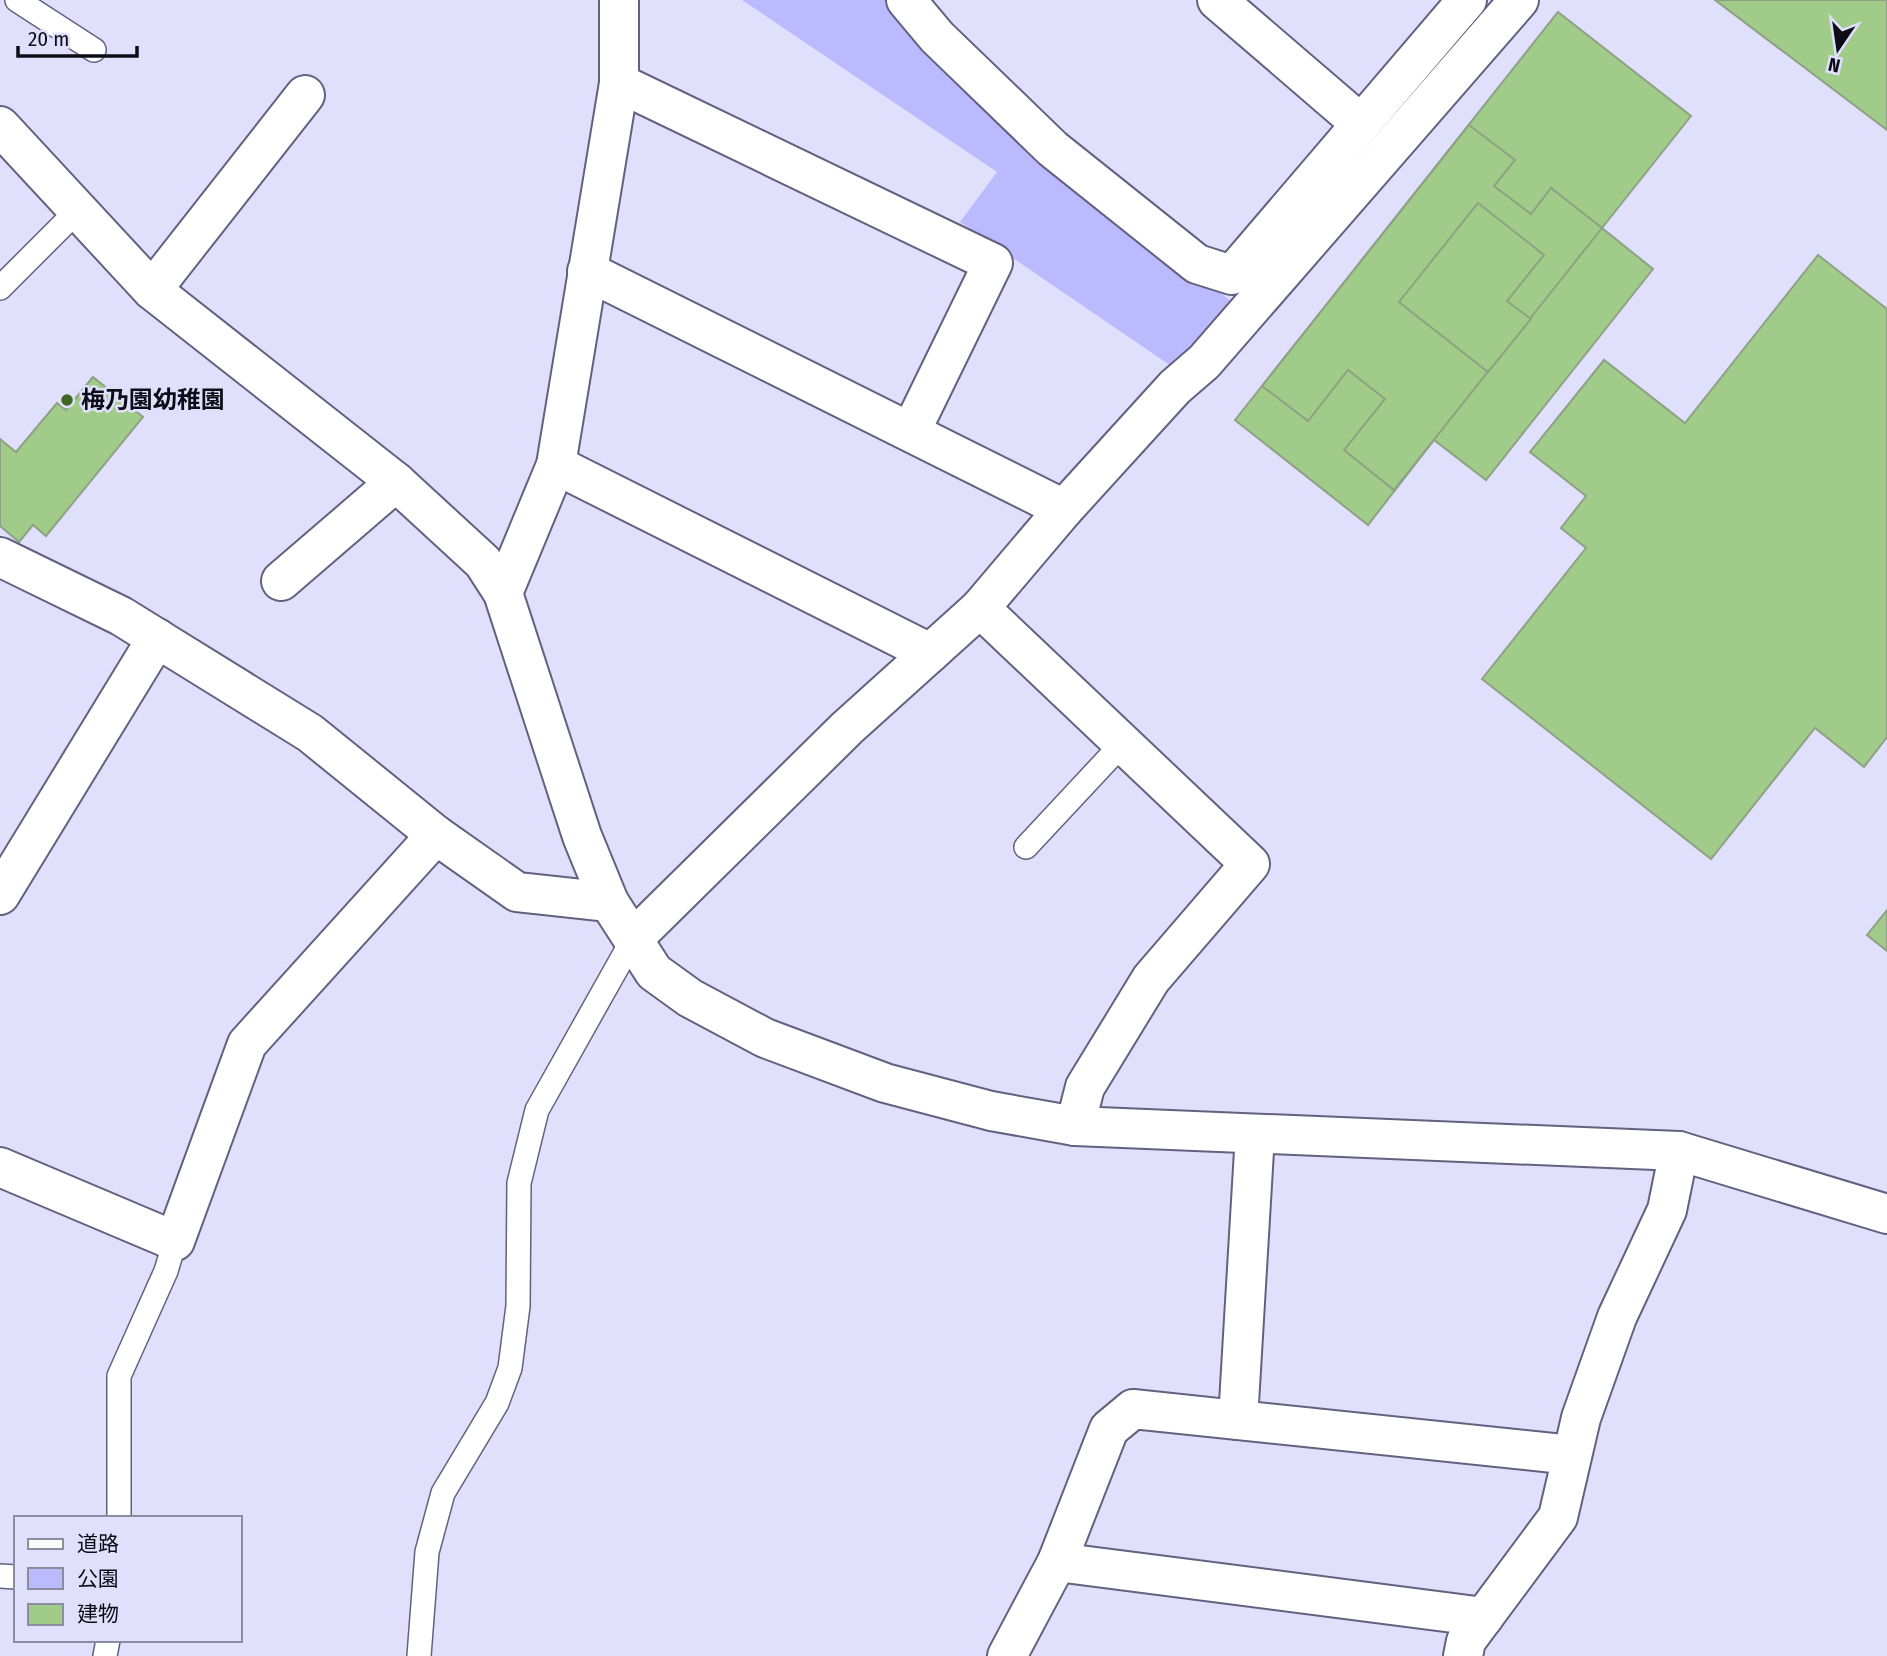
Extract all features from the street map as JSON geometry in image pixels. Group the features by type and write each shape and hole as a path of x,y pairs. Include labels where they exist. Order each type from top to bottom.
{"street":[{"path":"503,593 556,465 619,83 619,0"},
{"path":"906,0 937,37 1053,149 1197,264 1232,275 1467,0"},
{"path":"1217,0 1360,123"},
{"path":"633,939 847,728 980,608 1064,509 1175,387 1204,362 1519,0"},
{"path":"619,83 993,263 912,432"},
{"path":"152,290 305,95"},
{"path":"0,126 152,290 396,482 484,562 503,593 582,836 609,902 654,972 690,998 765,1038 886,1083 991,1111 1075,1126 1679,1151 1887,1214"},
{"path":"587,271 1064,509"},
{"path":"556,465 930,653"},
{"path":"281,581 396,482"},
{"path":"0,557 121,616 310,733 436,835 517,892 609,902"},
{"path":"980,608 1250,863 1151,979 1085,1087 1075,1126"},
{"path":"0,895 157,638"},
{"path":"0,1167 175,1241 247,1044 436,835"},
{"path":"1238,1420 1255,1134"},
{"path":"1463,1656 1466,1641 1558,1517 1581,1418 1617,1317 1667,1210 1679,1151"},
{"path":"1007,1656 1057,1562 1110,1429 1133,1409 1572,1455"},
{"path":"1057,1562 1484,1617"}],"lane":[{"path":"0,10 7,0"},
{"path":"17,0 94,50"},
{"path":"0,288 78,210"},
{"path":"1026,847 1123,743"},
{"path":"419,1656 427,1552 443,1493 497,1403 510,1368 518,1306 519,1182 537,1111 633,939"},
{"path":"119,1516 119,1376 166,1271 175,1241"}],"green space":[{"path":"742,0 893,0 1044,155 1236,305 1180,372 960,222 997,172"}],"building":[{"path":"1715,0 1887,0 1887,130"},
{"path":"1558,12 1691,116 1602,228 1653,269 1486,480 1434,440 1368,525 1235,420"},
{"path":"1469,125 1515,160 1494,186 1531,214 1551,188 1602,228 1394,490 1344,450 1385,399 1348,370 1308,421 1262,386"},
{"path":"1478,203 1544,255 1507,301 1531,319 1488,372 1399,302"},
{"path":"1818,255 1887,309 1887,737 1864,767 1815,728 1711,859 1482,679 1586,548 1561,528 1586,496 1530,452 1604,360 1685,423"},
{"path":"93,377 143,417 46,536 33,525 19,542 0,526 0,439 16,452 57,403 66,410"},
{"path":"1887,910 1887,951 1867,935"}],"place":[{"name":"梅乃園幼稚園","path":"67,400"}]}
